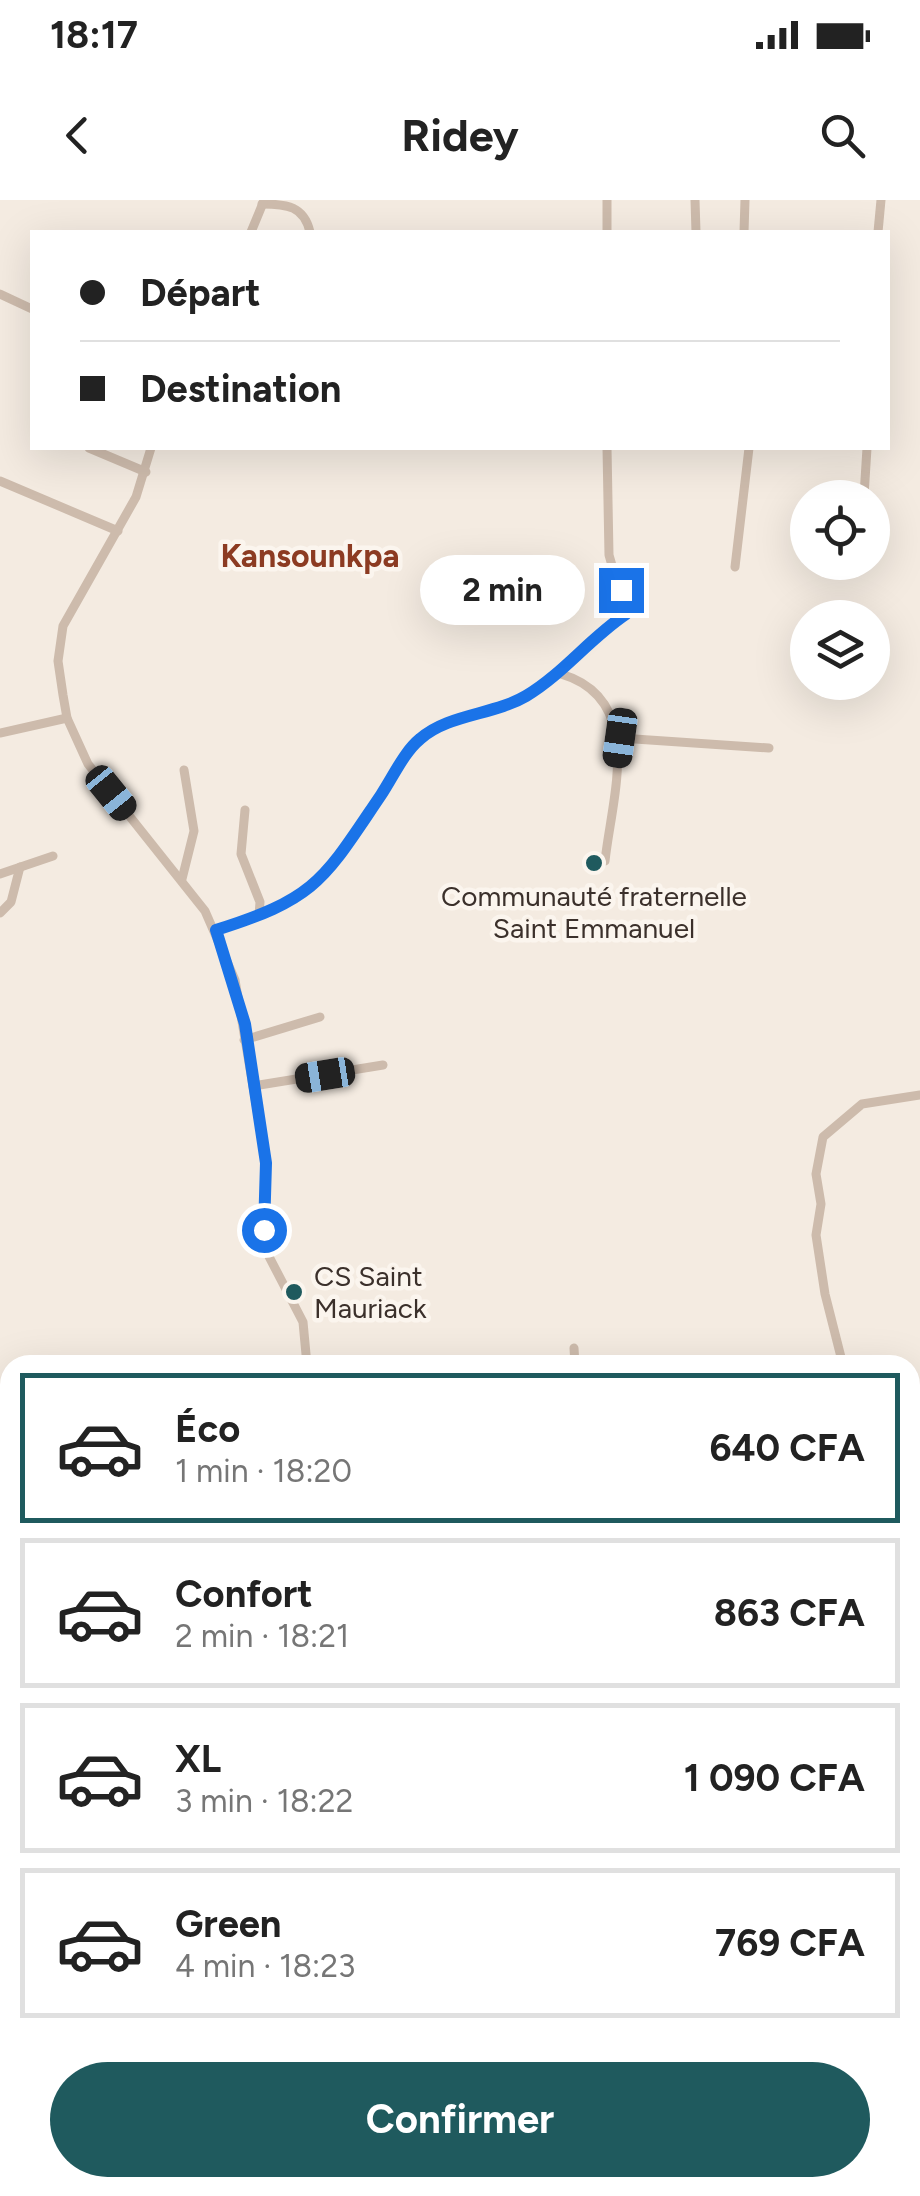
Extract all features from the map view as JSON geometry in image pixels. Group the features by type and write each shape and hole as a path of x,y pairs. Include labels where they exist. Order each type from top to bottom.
{"street":[{"path":"607,230 608,200"},
{"path":"695,200 696,230"},
{"path":"744,230 745,200"},
{"path":"878,230 881,200"},
{"path":"252,230 263,202 293,207 304,214 309,230"},
{"path":"0,294 30,308"},
{"path":"94,450 146,472"},
{"path":"151,450 146,472 118,530 63,626 58,662 67,718 88,764 182,879 216,930 235,980 266,1163 262,1245 303,1322 306,1355"},
{"path":"216,930 286,906 320,880 349,848 417,741 437,728 511,704 561,674 584,644 626,614 609,555 607,450"},
{"path":"735,567 750,450"},
{"path":"865,480 867,450"},
{"path":"0,481 118,530"},
{"path":"561,674 589,687 607,705 620,738 605,861"},
{"path":"0,733 67,718"},
{"path":"620,738 769,748"},
{"path":"182,879 194,831 184,770"},
{"path":"246,810 241,854 260,902 259,915"},
{"path":"0,874 53,856"},
{"path":"0,913 11,902 20,867"},
{"path":"244,1040 320,1018"},
{"path":"253,1086 383,1065"},
{"path":"841,1355 816,1234 821,1204 816,1174 824,1137 862,1104 920,1095"},
{"path":"574,1348 575,1355"}],"place":[{"name":"Communauté fraternelle Saint Emmanuel","path":"594,863"},
{"name":"CS Saint Mauriack","path":"294,1292"}],"district":[{"name":"Kansounkpa","path":"310,556"}],"route":[{"path":"264,1230 266,1163 244,1040 245,1024 235,980 216,930 286,906 320,880 349,848 417,741 437,728 511,704 561,674 584,644 626,614 621,590"}]}
